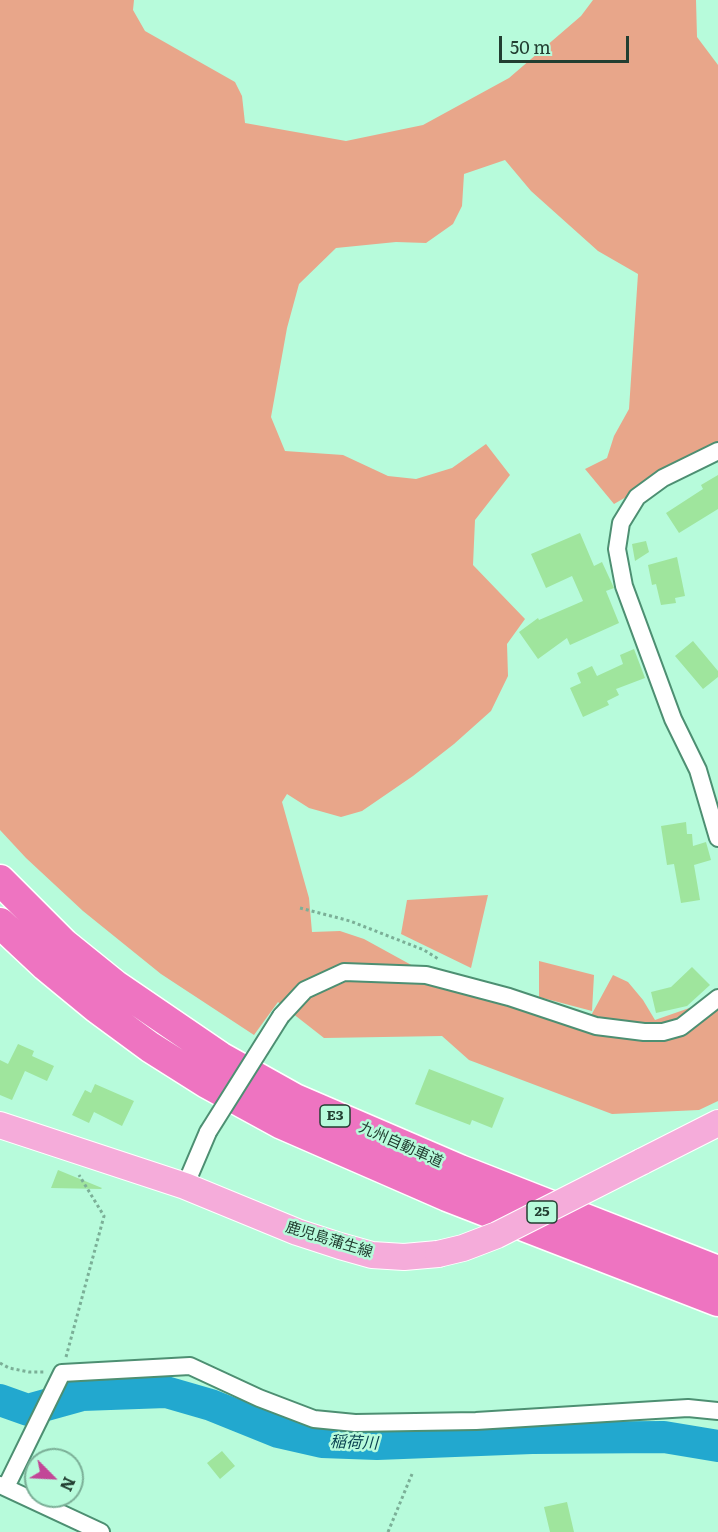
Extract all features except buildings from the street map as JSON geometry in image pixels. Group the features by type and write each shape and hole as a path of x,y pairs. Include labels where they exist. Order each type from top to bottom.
{"highway":[{"name":"九州自動車道","path":"0,880 64,944 116,986 220,1057 295,1098 460,1170 718,1271"},
{"name":"九州自動車道","path":"0,923 96,1008 150,1047 207,1083 282,1124 447,1196 718,1302"}],"main road":[{"name":"鹿児島蒲生線","path":"0,1125 185,1186 297,1232 372,1255 404,1257 438,1254 464,1248 497,1235 718,1123"}],"street":[{"path":"718,451 663,478 637,497 621,523 617,549 624,586 673,719 698,770 718,838"},
{"path":"185,1186 208,1132 281,1016 304,990 344,972 426,975 509,997 596,1026 644,1032 663,1032 681,1027 718,998"},
{"path":"101,1532 3,1486 34,1430 59,1377 190,1366 259,1398 314,1419 355,1423 476,1421 688,1408 718,1411"}],"path":[{"path":"300,908 350,921 424,950 443,962"},
{"path":"0,1363 9,1368 59,1377 104,1216 87,1185 56,1145"},
{"path":"388,1532 412,1474"}],"shaded area":[{"path":"0,0 134,0 133,10 145,31 235,82 242,96 245,123 346,141 423,125 509,78 581,16 593,0 696,0 697,37 718,65 718,444 614,504 585,469 607,458 614,436 629,409 638,274 598,251 531,191 505,160 464,174 462,206 453,224 426,243 396,242 336,248 299,284 287,328 271,417 285,451 343,455 388,476 416,479 452,468 486,444 510,475 475,520 473,565 525,619 507,644 508,676 491,711 413,776 362,811 341,817 309,808 287,794 282,802 309,898 312,932 340,931 364,939 466,995 587,1023 613,975 628,982 643,1000 655,1020 718,998 718,1101 699,1110 612,1114 469,1060 442,1036 324,1038 278,1002 254,1035 161,974 83,911 26,858 0,830"},
{"path":"488,895 471,968 401,934 407,900"},
{"path":"539,961 594,975 592,1011 539,997"}],"waterway":[{"name":"稲荷川","path":"0,1400 28,1410 82,1395 166,1392 211,1405 278,1432 322,1442 377,1444 532,1438 664,1437 718,1446"}]}
